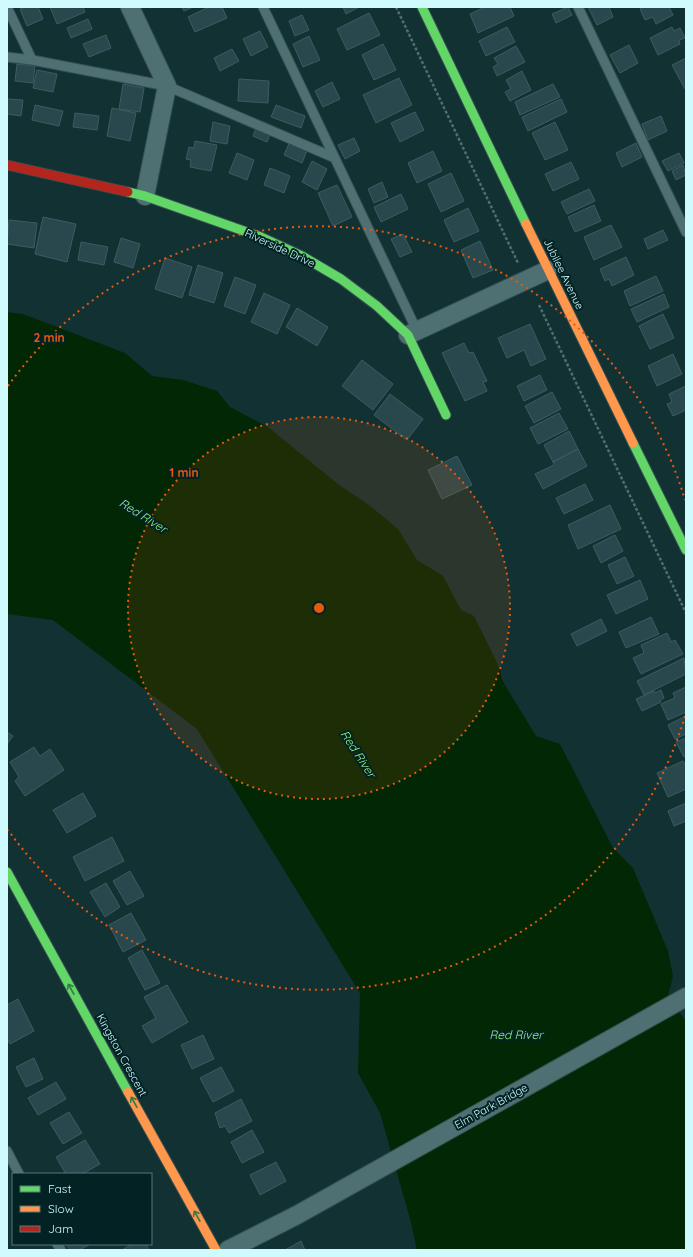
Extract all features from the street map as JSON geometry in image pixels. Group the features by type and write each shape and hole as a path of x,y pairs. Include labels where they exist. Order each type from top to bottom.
{"street":[{"path":"130,7 167,86 145,196"},
{"name":"Jubilee Avenue","path":"422,7 548,270 681,527 686,550"},
{"name":"Riverside Drive","path":"7,165 145,196 261,237 302,256 341,279 412,333"},
{"path":"446,415 412,333 548,270"},
{"name":"Kingston Crescent","path":"7,872 216,1250"},
{"name":"Elm Park Bridge","path":"228,1250 297,1215 686,997"}],"lane":[{"path":"263,7 410,320 412,333"},
{"path":"578,7 686,232"},
{"path":"7,8 32,60"},
{"path":"7,57 32,60 167,86 335,158"},
{"path":"7,1151 19,1173"}],"path":[{"path":"396,7 518,263"},
{"path":"539,305 686,613"}],"water":[{"name":"Red River","path":"7,312 23,314 125,353 152,376 183,380 217,391 230,407 268,427 339,485 369,505 398,529 417,560 443,576 461,610 474,616 500,669 502,680 536,736 560,744 613,848 633,868 668,951 673,976 668,996 685,1020 686,1028 686,1250 417,1250 411,1222 380,1113 358,1073 360,993 197,729 53,620 7,614"}],"building":[{"path":"26,7 38,7 43,19 27,26 20,9"},
{"path":"50,7 83,7 85,12 57,24"},
{"path":"182,7 193,7 184,11"},
{"path":"209,7 222,7 227,18 195,32 188,17"},
{"path":"343,7 359,7 346,14"},
{"path":"485,7 510,7 514,16 478,33 470,14"},
{"path":"568,7 572,15 556,23 552,14"},
{"path":"588,7 609,7 613,17 597,25"},
{"path":"644,7 669,7 673,15 656,24 653,17 645,20 640,9"},
{"path":"369,13 380,35 347,50 337,29"},
{"path":"302,15 309,30 295,36 289,21"},
{"path":"88,19 92,29 71,38 67,28"},
{"path":"507,27 515,42 486,56 479,41"},
{"path":"672,27 674,31 680,28 685,38 679,40 680,44 658,55 650,38"},
{"path":"260,31 268,47 251,56 243,39"},
{"path":"106,35 111,48 89,57 83,44"},
{"path":"309,36 320,60 303,67 293,44"},
{"path":"383,44 396,70 374,80 362,55"},
{"path":"629,45 638,63 620,73 610,55"},
{"path":"516,46 525,62 497,76 493,67 498,64 494,58"},
{"path":"232,49 239,61 220,71 214,58"},
{"path":"686,58 686,88 685,89 672,65"},
{"path":"17,64 35,66 33,83 15,81"},
{"path":"37,70 57,74 53,92 33,88"},
{"path":"522,71 531,90 510,101 505,92 511,89 506,80"},
{"path":"399,78 412,105 376,123 363,95"},
{"path":"239,79 269,81 268,103 238,101"},
{"path":"332,82 340,99 323,107 315,91"},
{"path":"123,84 144,88 140,112 119,109"},
{"path":"553,84 560,97 520,115 515,102"},
{"path":"7,99 23,100 21,116 7,114"},
{"path":"561,99 567,112 528,131 522,117"},
{"path":"35,105 63,111 59,126 32,120"},
{"path":"276,105 305,116 301,128 271,117"},
{"path":"112,108 136,113 130,141 107,136"},
{"path":"415,112 424,130 400,142 391,123"},
{"path":"75,113 99,116 97,130 73,127"},
{"path":"661,116 667,131 648,140 642,124"},
{"path":"213,122 230,126 227,144 210,141"},
{"path":"555,122 568,150 545,160 532,133"},
{"path":"257,126 271,132 267,142 253,136"},
{"path":"354,138 360,151 345,159 338,145"},
{"path":"195,141 217,145 211,171 190,167 191,160 186,159 189,147 194,148"},
{"path":"290,141 308,148 302,163 284,155"},
{"path":"636,143 642,157 622,167 616,153"},
{"path":"433,151 442,171 417,183 408,163"},
{"path":"237,153 254,160 247,180 229,173"},
{"path":"679,153 684,163 668,171 662,161"},
{"path":"312,161 327,169 317,190 302,182"},
{"path":"571,162 579,179 553,191 545,174"},
{"path":"683,165 686,175 676,180 672,171"},
{"path":"270,168 290,176 284,193 264,185"},
{"path":"451,173 464,201 441,212 428,184"},
{"path":"382,182 388,197 374,203 368,189"},
{"path":"337,185 352,217 333,226 318,193"},
{"path":"589,189 595,201 567,214 561,202"},
{"path":"401,194 408,209 381,222 374,207"},
{"path":"594,205 601,221 575,232 568,217"},
{"path":"468,208 479,231 454,242 444,220"},
{"path":"43,217 76,224 67,262 35,254"},
{"path":"9,220 37,223 34,248 7,244"},
{"path":"611,225 622,247 594,260 584,237"},
{"path":"663,230 668,240 648,249 644,239"},
{"path":"403,234 412,252 400,257 391,239"},
{"path":"121,238 140,244 133,268 114,262"},
{"path":"480,241 493,270 473,278 461,250"},
{"path":"81,242 108,247 104,265 78,260"},
{"path":"626,257 634,275 612,286 609,279 605,281 600,269"},
{"path":"165,258 192,267 182,298 155,289"},
{"path":"198,265 223,273 214,303 189,295"},
{"path":"656,276 663,291 630,306 624,291"},
{"path":"235,277 256,285 245,314 224,306"},
{"path":"264,293 290,305 277,334 251,322"},
{"path":"664,294 669,307 637,322 631,309"},
{"path":"297,308 328,327 317,346 286,327"},
{"path":"663,314 674,338 650,349 639,326"},
{"path":"530,324 546,359 531,366 524,350 507,358 498,338"},
{"path":"464,343 469,353 473,352 487,381 483,382 487,391 465,401 442,353"},
{"path":"673,354 682,374 657,386 648,366"},
{"path":"362,360 393,384 373,410 342,386"},
{"path":"540,375 547,390 524,401 517,386"},
{"path":"686,386 686,410 673,416 667,404 672,402 669,394"},
{"path":"552,392 561,409 534,423 525,406"},
{"path":"390,394 423,419 407,440 374,415"},
{"path":"559,413 568,429 538,444 530,428"},
{"path":"569,431 578,449 553,462 544,445"},
{"path":"578,449 587,466 543,489 535,474 554,465 553,462"},
{"path":"457,456 472,485 442,499 428,470"},
{"path":"585,484 593,500 564,514 556,498"},
{"path":"610,505 621,529 578,549 568,525"},
{"path":"615,535 623,551 601,563 593,546"},
{"path":"625,557 634,576 617,584 608,565"},
{"path":"640,580 648,599 616,614 607,595"},
{"path":"651,617 659,634 626,648 619,632"},
{"path":"601,619 607,631 577,646 571,634"},
{"path":"667,633 671,642 675,640 683,654 641,674 633,658 644,653 641,645"},
{"path":"684,658 686,674 644,695 637,681"},
{"path":"686,687 686,712 668,720 661,704 675,698 673,693"},
{"path":"661,690 664,698 660,700 661,702 642,711 636,699 654,691 655,693"},
{"path":"686,716 686,734 675,739 668,725"},
{"path":"7,732 13,736 7,744"},
{"path":"686,738 686,756 684,757 676,742"},
{"path":"34,747 40,756 50,749 64,770 25,796 15,781 19,777 10,762"},
{"path":"683,761 686,766 686,789 668,797 657,773"},
{"path":"83,793 96,816 67,833 53,810"},
{"path":"686,803 686,821 674,826 668,811"},
{"path":"112,837 124,861 85,881 73,857"},
{"path":"130,871 144,896 127,905 113,881"},
{"path":"106,883 120,907 105,917 90,892"},
{"path":"131,913 146,940 123,952 109,925"},
{"path":"142,950 160,983 145,990 128,958"},
{"path":"167,985 188,1022 152,1043 142,1026 156,1018 144,997"},
{"path":"18,999 34,1031 10,1044 7,1038 7,1005"},
{"path":"203,1035 214,1059 192,1069 181,1045"},
{"path":"34,1058 43,1079 26,1087 16,1067"},
{"path":"221,1067 234,1091 213,1102 200,1078"},
{"path":"56,1082 66,1099 38,1115 28,1098"},
{"path":"241,1099 252,1121 229,1133 225,1126 220,1128 215,1113"},
{"path":"69,1112 82,1133 63,1144 50,1123"},
{"path":"252,1130 264,1152 242,1163 231,1142"},
{"path":"85,1140 100,1164 84,1173 65,1173 56,1157"},
{"path":"276,1162 286,1181 260,1195 250,1175"},
{"path":"301,1241 305,1250 285,1250"},
{"path":"67,1245 89,1245 79,1250 70,1250"},
{"path":"130,1245 146,1245 149,1250 122,1250"}],"traffic: fast":[{"path":"422,7 526,224"},
{"path":"128,192 145,196 261,237 302,256 341,279 377,306 408,335 446,415"},
{"path":"633,443 686,550"},
{"path":"7,872 128,1092"}],"traffic: slow":[{"path":"526,224 633,443"},
{"path":"128,1092 216,1250"}],"traffic: jam":[{"path":"7,165 128,192"}]}
